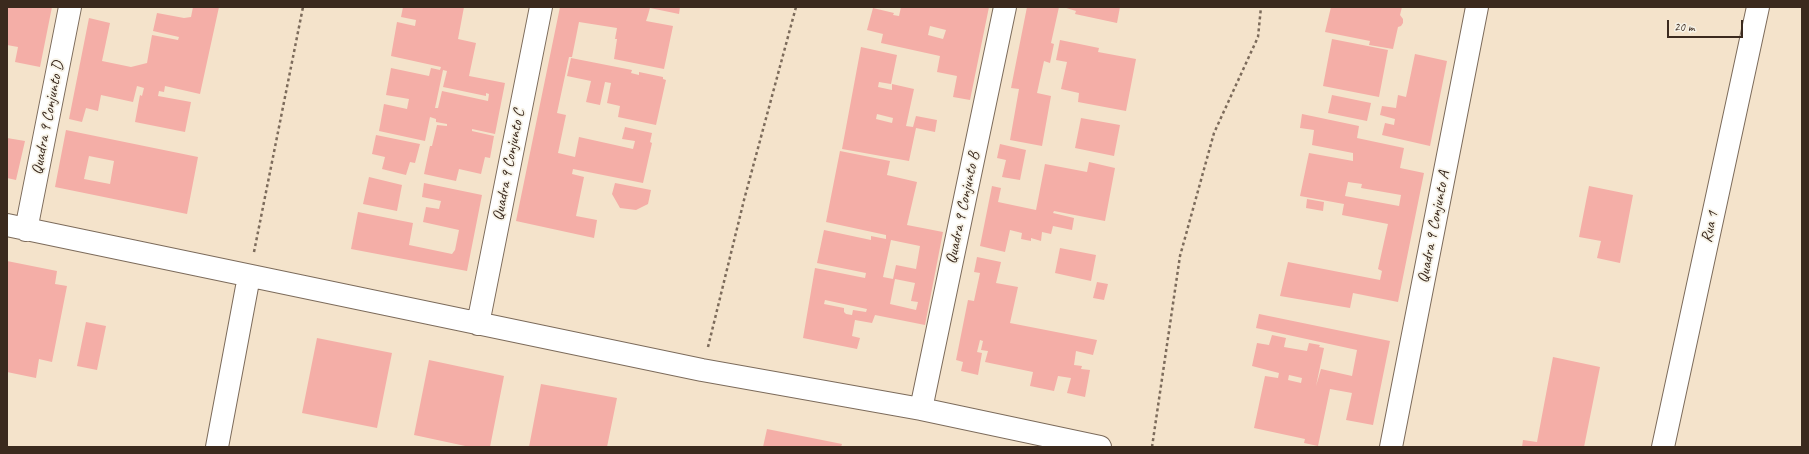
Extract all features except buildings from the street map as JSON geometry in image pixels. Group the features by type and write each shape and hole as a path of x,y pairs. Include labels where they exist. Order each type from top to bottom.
{"street":[{"name":"Quadra 9 Conjunto D","path":"16,227 70,7"},
{"name":"Quadra 9 Conjunto C","path":"478,324 540,7"},
{"name":"Quadra 9 Conjunto B","path":"922,409 1005,7"},
{"name":"Quadra 9 Conjunto A","path":"1391,447 1477,7"},
{"name":"Rua 1","path":"1663,447 1758,7"},
{"path":"16,227 702,370 922,409 1100,447"},
{"path":"217,447 249,276"}],"path":[{"path":"249,276 282,105 303,7"},
{"path":"702,370 744,200 796,7"},
{"path":"1152,447 1180,256 1214,133 1258,36 1261,7"}]}
